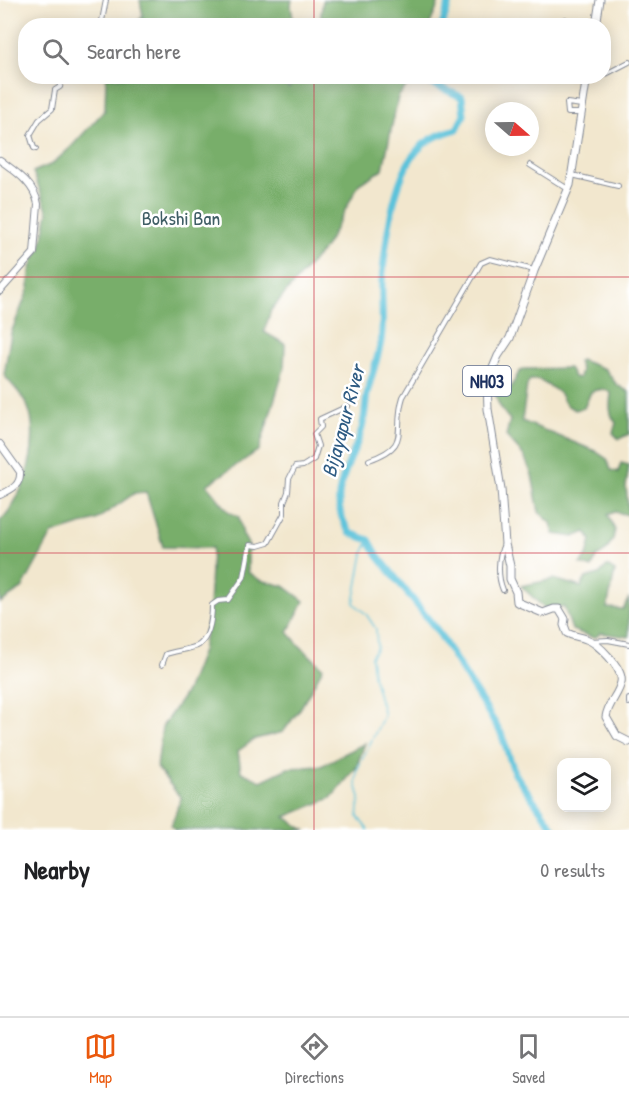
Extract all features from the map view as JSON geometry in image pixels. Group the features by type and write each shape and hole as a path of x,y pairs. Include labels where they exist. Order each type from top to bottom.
{"main road":[{"path":"597,18 600,0"},
{"name":"NH03","path":"585,84 568,189 534,271 510,338 498,356 487,382 488,409 501,489 510,579 516,592 517,602 543,614 559,609 565,619 564,626 567,633 591,641 603,651 620,673 621,684 606,717 616,736 629,742"},
{"path":"0,160 30,185 36,197 38,212 34,253 0,291"},
{"path":"0,444 20,472 21,477 16,486 0,495"}],"street":[{"path":"103,18 106,0"},
{"path":"611,71 629,62"},
{"path":"36,149 33,148 30,135 39,120 52,109 55,90 61,84"},
{"path":"567,104 581,109 568,113 567,104"},
{"path":"530,165 568,189"},
{"path":"572,175 618,186"},
{"path":"369,460 392,450 398,439 398,412 403,397 484,260 490,259 534,271"},
{"path":"162,665 166,654 198,645 208,631 212,605 218,601 228,600 244,577 250,545 258,546 268,543 282,520 289,479 295,467 314,459 318,446 314,434 321,427 320,419 348,406"},
{"path":"502,590 499,576 501,567 499,552 505,544"},
{"path":"591,641 602,639 629,644"}],"green space":[{"path":"140,0 292,0 293,18 141,18 143,16"},
{"path":"323,0 439,0 433,18 321,18"},
{"name":"Bokshi Ban","path":"106,84 282,84 289,88 291,84 408,84 398,97 383,169 359,184 326,246 271,310 264,332 285,344 284,369 259,450 207,485 229,512 239,517 243,535 248,544 248,572 260,580 284,586 304,601 288,632 323,668 300,709 283,732 255,739 238,751 241,772 261,781 288,768 321,766 365,743 356,768 331,798 285,817 305,830 175,830 171,826 181,798 157,768 162,727 186,692 202,651 209,608 212,548 163,547 146,492 135,493 96,520 52,534 22,589 0,603 0,521 17,498 32,450 33,433 27,405 4,375 11,333 29,288 30,272 34,258 41,247 48,212 33,172 52,164 105,110"},
{"path":"580,360 605,369 617,385 629,392 629,434 619,439 613,433 616,423 611,412 611,393 609,391 591,392 584,408 575,410 566,405 554,389 539,380 530,380 527,385 522,421 595,451 607,459 611,470 618,472 621,463 629,465 626,487 629,515 615,512 608,515 615,530 613,539 606,551 596,557 592,568 580,564 587,556 591,540 586,532 574,537 554,534 551,523 539,512 532,475 524,456 506,436 510,420 499,405 495,391 499,386 510,389 523,369 569,368 574,377 579,378 581,370 578,362"},
{"path":"607,566 615,571 607,608 623,609 629,598 629,637 601,633 594,638 572,630 564,607 544,608 521,586 554,579 581,587 586,578 599,574"}],"waterway":[{"name":"Bijayapur River","path":"444,18 450,0"},
{"name":"Bijayapur River","path":"433,84 462,97 464,115 457,129 431,139 418,150 407,165 398,186 391,213 382,281 381,341 367,394 362,430 341,484 339,507 350,533 369,540 378,556 437,630 501,733 515,774 555,830"},
{"path":"368,830 358,817 360,798 356,783 357,770 384,715 373,675 371,657 377,647 376,629 366,614 354,603 363,554 369,540"}]}
